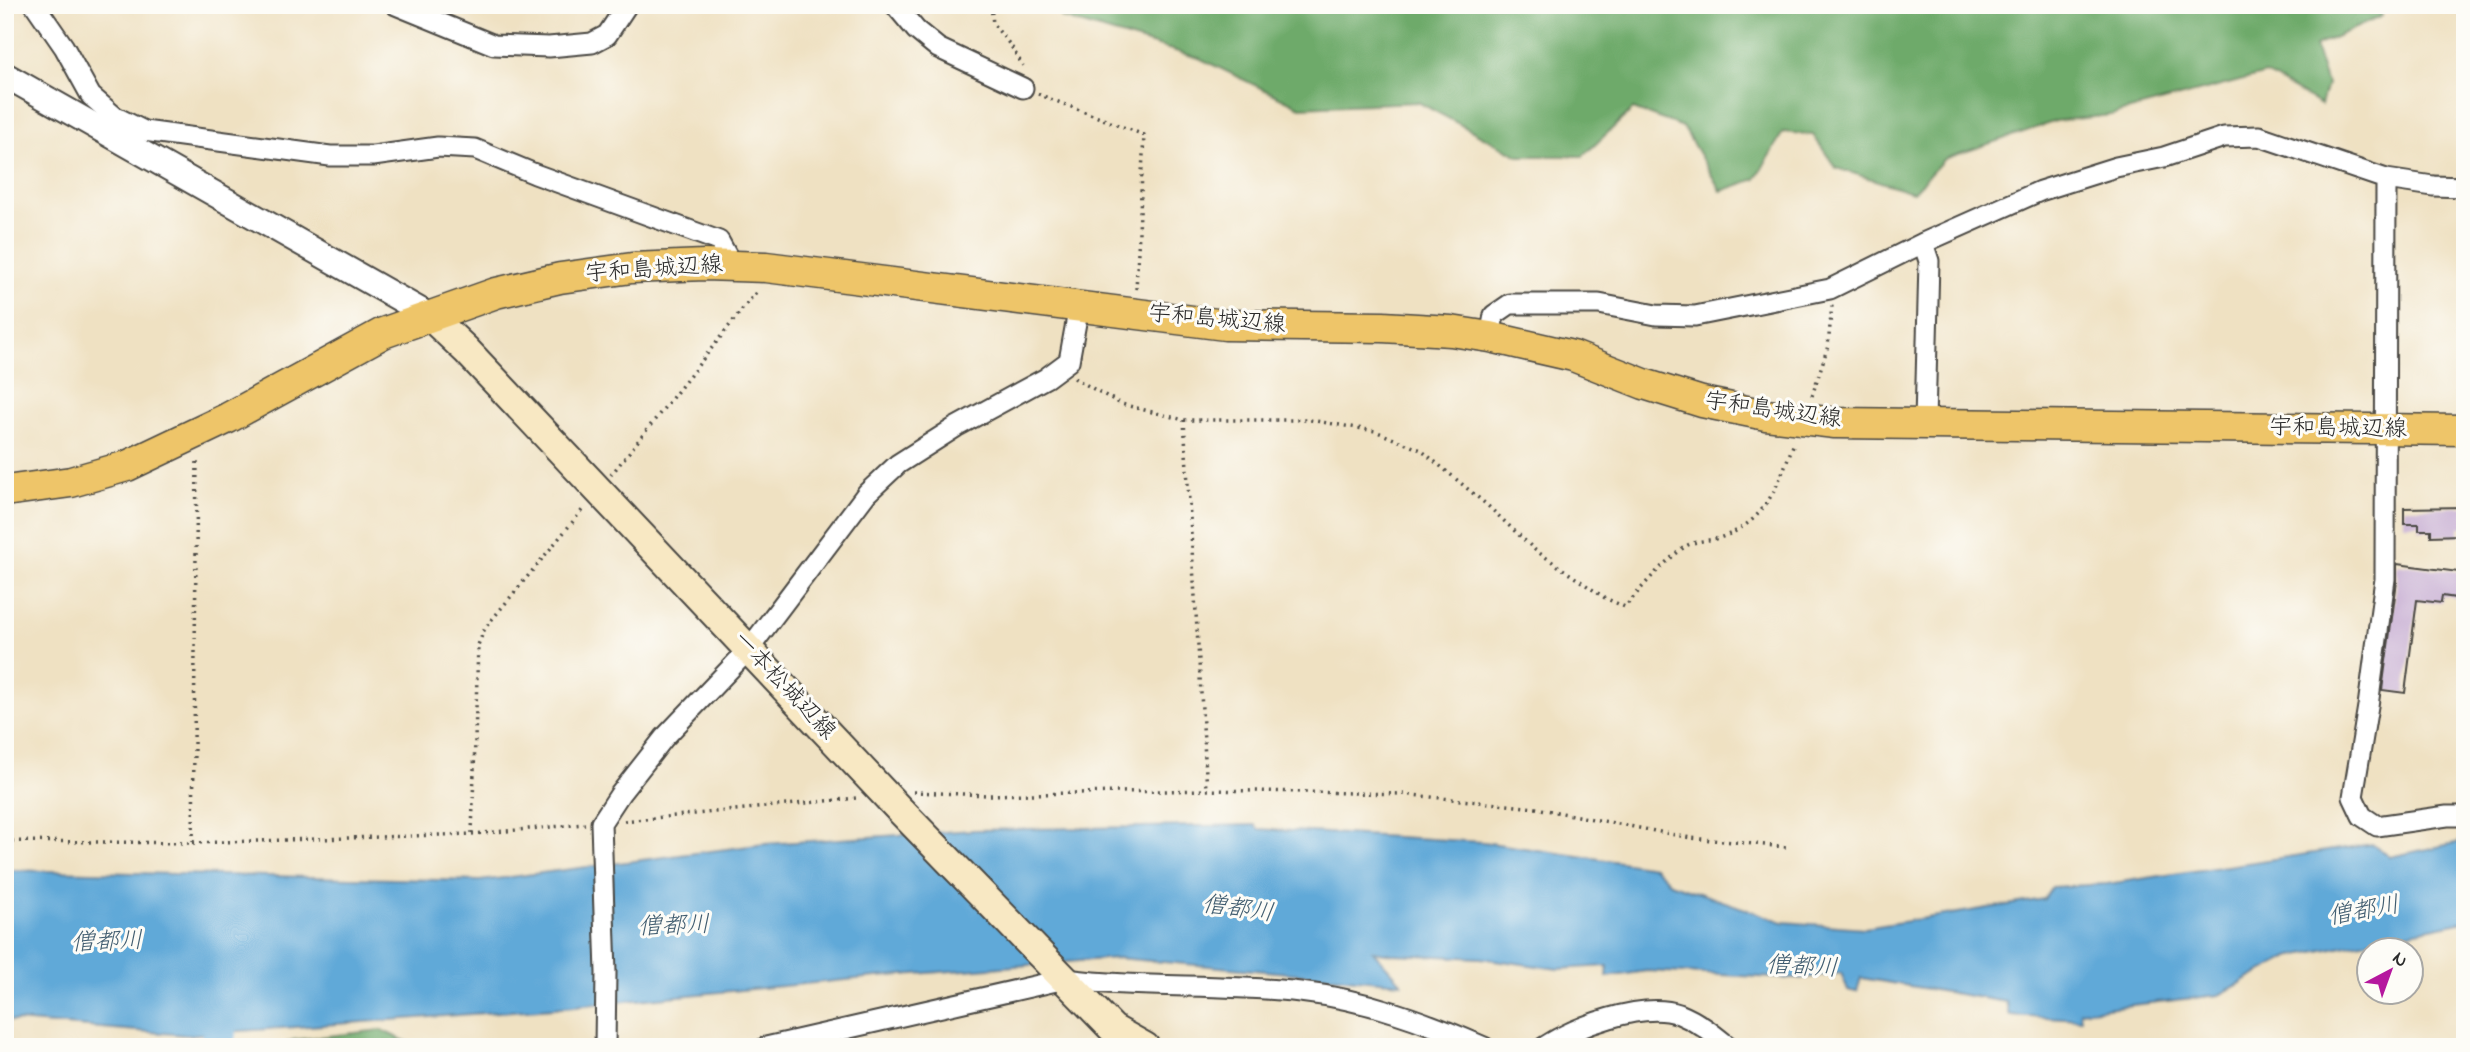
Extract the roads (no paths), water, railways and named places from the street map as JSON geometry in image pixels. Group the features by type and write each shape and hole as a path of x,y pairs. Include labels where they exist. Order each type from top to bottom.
{"main road":[{"name":"宇和島城辺線","path":"5,491 71,482 127,466 189,438 383,333 496,293 560,278 632,268 732,265 766,267 1225,325 1383,327 1451,331 1573,356 1644,384 1702,402 1766,415 1835,423 2465,430"},
{"name":"一本松城辺線","path":"430,316 466,350 892,802 1113,1029 1145,1047"}],"street":[{"path":"35,5 64,47 91,96 114,116 144,131 330,156 373,156 438,147 475,149 535,174 719,241 732,265"},
{"path":"396,5 495,45 549,47 592,43 607,35 627,5"},
{"path":"895,5 916,30 938,48 1023,88"},
{"path":"5,75 430,316"},
{"path":"1490,337 1494,315 1510,304 1599,304 1656,315 1695,316 1830,289 1923,243 2039,191 2116,167 2164,157 2224,137 2259,136 2386,179 2433,186 2465,187"},
{"path":"2386,179 2385,579 2353,797 2362,816 2377,826 2446,816 2465,816"},
{"path":"1923,243 1929,261 1925,422"},
{"path":"605,1047 607,973 602,827 620,794 664,738 749,649 867,493 898,464 956,427 1046,378 1069,361 1079,306"},
{"path":"766,1047 1065,979 1099,983 1301,992 1425,1021 1484,1047"},
{"path":"1544,1047 1564,1034 1607,1018 1654,1011 1676,1013 1701,1024 1729,1047"}],"water":[{"name":"僧都川","path":"1255,825 1258,829 1483,842 1654,867 1670,883 1783,922 1865,928 2044,899 2052,887 2107,884 2373,844 2390,857 2465,841 2465,921 2392,936 2354,936 2354,944 2289,957 2219,995 2080,1011 2081,1019 2009,1015 2006,1002 1861,978 1857,991 1848,991 1841,973 1796,979 1647,971 1607,977 1608,966 1558,969 1481,958 1373,951 1402,983 1117,958 877,977 553,1008 186,1035 5,1020 5,870 480,881 765,844 974,830"}],"waterway":[{"path":"216,1047 230,990"}]}
